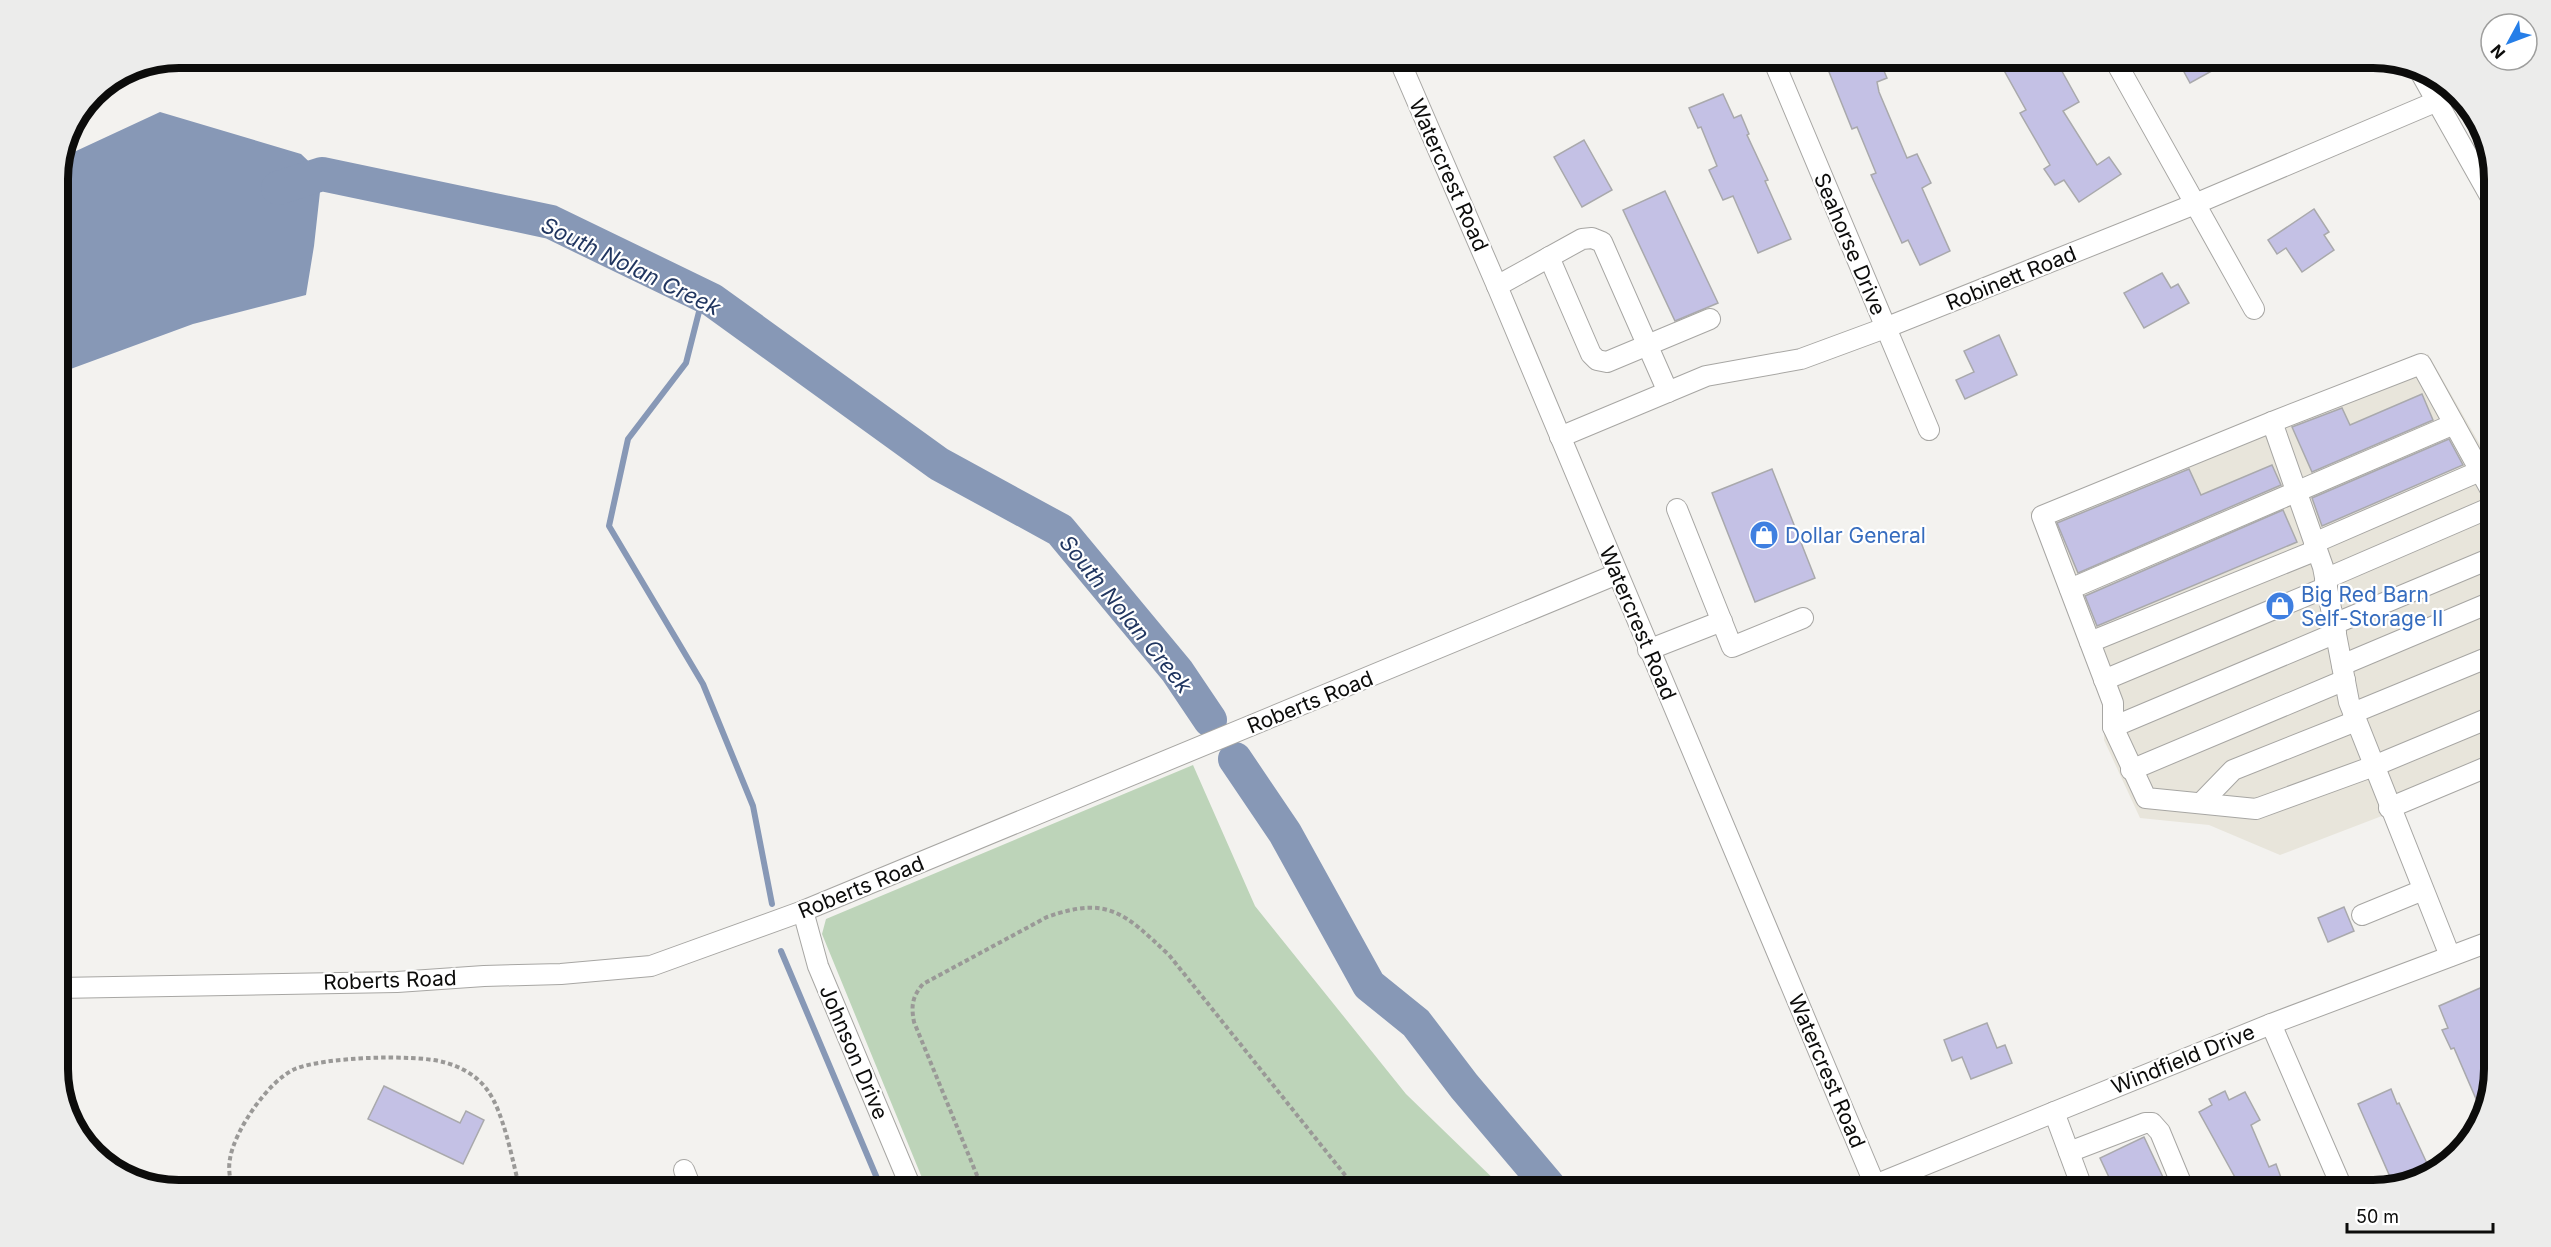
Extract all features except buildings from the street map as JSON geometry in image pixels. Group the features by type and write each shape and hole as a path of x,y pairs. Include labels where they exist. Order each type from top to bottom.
{"street":[{"name":"Watercrest Road","path":"1403,68 1497,286 1873,1180"},
{"name":"Seahorse Drive","path":"1777,68 1929,430"},
{"path":"2119,68 2253,309"},
{"path":"2446,98 2483,179"},
{"name":"Robinett Road","path":"1560,437 1706,376 1801,359 1885,328 2195,204 2446,98"},
{"path":"1497,286 1582,239 1592,238 1602,242 1668,392"},
{"path":"1549,257 1591,354 1597,360 1607,362 1710,320"},
{"path":"2483,477 2421,364 2042,516 2113,703 2113,728 2146,798 2256,809 2374,766 2484,720"},
{"path":"2272,422 2316,547 2326,583 2343,673 2355,717 2389,808 2450,956"},
{"path":"2070,589 2296,494 2454,424"},
{"path":"2090,642 2316,547 2480,471"},
{"path":"1677,509 1732,647 1803,618"},
{"path":"2104,680 2483,511"},
{"path":"2113,728 2483,562"},
{"name":"Roberts Road","path":"68,988 397,981 561,974 651,966 803,911 1617,574"},
{"path":"2132,770 2483,606"},
{"path":"1648,650 1722,621"},
{"path":"2201,803 2233,770 2484,660"},
{"path":"2389,808 2484,768"},
{"path":"2362,915 2423,890"},
{"name":"Johnson Drive","path":"803,911 818,966 908,1180"},
{"name":"Windfield Drive","path":"1895,1180 2271,1023 2484,944"},
{"path":"2271,1023 2339,1180"},
{"path":"2054,1112 2079,1180"},
{"path":"2069,1152 2145,1123 2152,1123 2160,1132 2180,1180"},
{"path":"684,1170 688,1180"}],"path":[{"path":"979,1180 914,1022 912,1011 914,995 922,984 1047,917 1069,909 1089,906 1114,910 1137,925 1169,955 1350,1180"},
{"path":"232,1180 230,1159 237,1135 281,1077 311,1063 417,1058 442,1061 459,1067 474,1076 488,1090 501,1122 517,1180"}],"shaded area":[{"name":"Big Red Barn Self-Storage II","path":"2428,354 2483,450 2484,777 2280,855 2209,825 2140,818 2104,740 2104,701 2030,512"}],"green space":[{"path":"1193,765 1255,906 1406,1094 1495,1180 923,1180 822,934 826,919"}],"water":[{"path":"160,112 301,154 322,174 306,295 193,324 68,370 68,171 70,154"}],"waterway":[{"name":"South Nolan Creek","path":"278,188 322,174 551,222 712,300 939,464 1060,530 1177,671 1210,720"},
{"path":"703,296 686,363 628,439 609,526 703,684 753,806 772,904"},
{"name":"South Nolan Creek","path":"1235,759 1285,833 1369,985 1416,1023 1464,1086 1544,1180"},
{"path":"781,951 878,1180"}],"place":[{"name":"Dollar General","path":"1764,535"},
{"name":"Big Red Barn Self-Storage II","path":"2280,606"}]}
